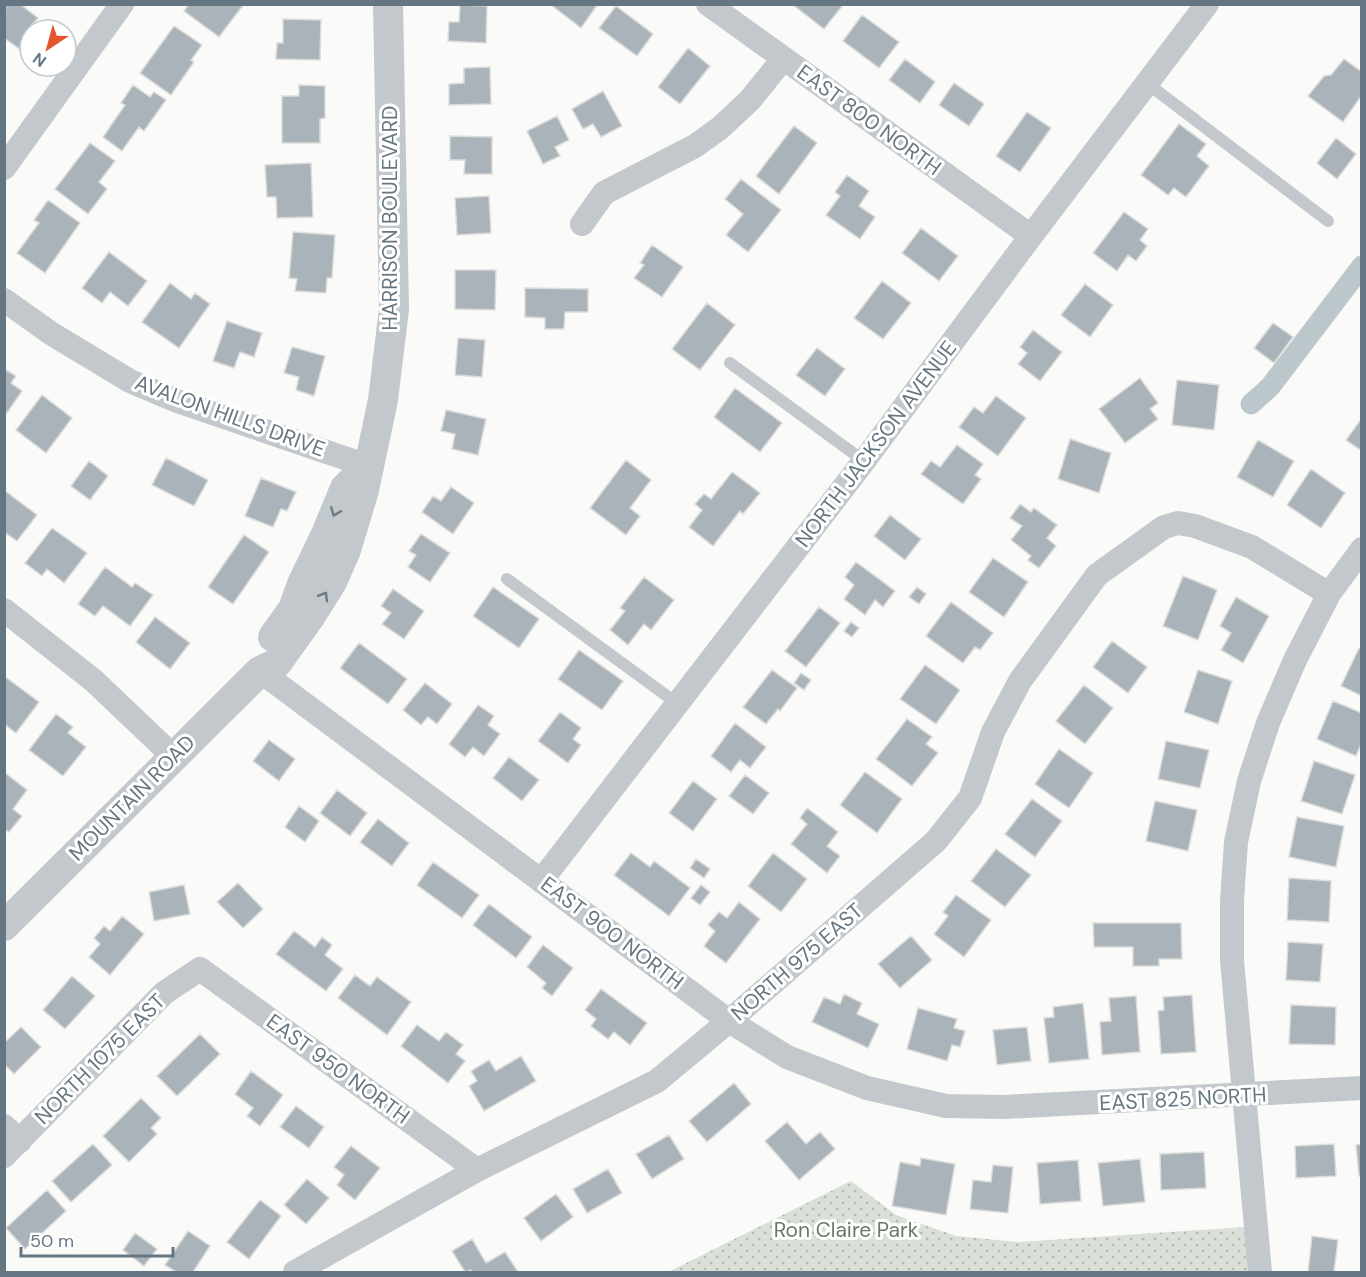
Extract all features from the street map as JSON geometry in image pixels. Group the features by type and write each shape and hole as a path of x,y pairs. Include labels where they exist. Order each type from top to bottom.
{"street":[{"path":"4,168 122,4"},
{"name":"HARRISON BOULEVARD","path":"368,466 383,400 394,309 388,4"},
{"name":"EAST 800 NORTH","path":"708,4 1031,236"},
{"name":"NORTH JACKSON AVENUE","path":"541,881 864,461 1031,236 1208,4"},
{"path":"582,224 604,193 695,146 720,128 750,100 783,59"},
{"name":"AVALON HILLS DRIVE","path":"4,300 52,334 130,381 177,401 368,466"},
{"name":"MOUNTAIN ROAD","path":"4,926 260,670 262,653 293,609 345,488 368,466"},
{"name":"NORTH 975 EAST","path":"295,1272 477,1170 657,1081 729,1021 936,841 970,798 993,732 1020,681 1097,575 1164,527 1178,523 1195,526 1252,547 1329,594"},
{"path":"1260,1272 1232,960 1232,901 1236,842 1249,781 1268,723 1295,660 1329,594 1362,549"},
{"path":"4,610 93,680 174,757"},
{"name":"EAST 900 NORTH","path":"260,670 729,1021 787,1058 867,1088 946,1106 1004,1107"},
{"name":"NORTH 1075 EAST","path":"10,1141 164,993 200,969"},
{"name":"EAST 950 NORTH","path":"200,969 477,1170"},
{"name":"EAST 825 NORTH","path":"1004,1107 1362,1089"}],"lane":[{"path":"1148,84 1328,221"},
{"path":"730,363 864,461"},
{"path":"507,579 678,704"}],"green space":[{"name":"Ron Claire Park","path":"851,1181 896,1215 956,1236 1019,1242 1245,1227 1248,1272 668,1272"}],"building":[{"path":"6,4 20,4 38,18 18,18 18,48 4,38"},
{"path":"189,4 244,4 219,37 184,11"},
{"path":"550,4 598,4 581,28"},
{"path":"792,4 843,4 843,5 824,29"},
{"path":"460,5 487,6 486,43 448,41 449,22 459,22"},
{"path":"616,6 653,34 637,56 599,28"},
{"path":"862,15 899,42 879,68 843,41"},
{"path":"283,19 321,20 320,60 276,59 277,43 283,43"},
{"path":"174,26 202,45 191,60 194,62 171,95 140,73"},
{"path":"688,48 710,66 680,104 658,87"},
{"path":"905,59 935,82 920,103 889,80"},
{"path":"1344,59 1362,72 1362,95 1343,122 1308,96 1324,76 1331,75"},
{"path":"490,67 491,104 449,105 449,84 464,83 464,68"},
{"path":"954,83 984,104 969,126 939,105"},
{"path":"133,85 150,97 154,92 166,100 144,131 139,127 122,151 103,137 125,105 121,103"},
{"path":"299,85 325,86 325,118 320,119 320,143 282,143 282,96 299,96"},
{"path":"603,91 622,126 601,137 593,124 583,129 572,109"},
{"path":"1027,112 1051,128 1020,172 996,156"},
{"path":"557,116 569,140 555,147 560,156 543,164 527,131"},
{"path":"1179,124 1206,144 1197,156 1209,166 1186,197 1174,188 1168,195 1141,175"},
{"path":"794,126 817,143 779,194 756,176"},
{"path":"450,136 492,137 492,174 464,174 465,160 450,160"},
{"path":"1336,138 1356,154 1337,179 1317,163"},
{"path":"90,143 115,161 99,182 107,189 88,214 55,189"},
{"path":"311,163 313,217 277,218 276,197 267,197 265,165"},
{"path":"847,175 869,191 859,206 875,217 860,239 826,215 840,196 835,192"},
{"path":"741,179 781,210 748,252 726,235 743,214 725,199"},
{"path":"489,196 491,233 457,235 455,198"},
{"path":"48,200 80,223 45,273 17,253 39,223 34,220"},
{"path":"1124,212 1148,229 1140,240 1147,246 1136,261 1128,255 1117,271 1093,253"},
{"path":"921,228 958,256 939,281 902,253"},
{"path":"293,232 335,235 332,278 327,278 326,293 295,291 297,279 289,278"},
{"path":"652,245 683,267 662,297 634,278 644,265 640,263"},
{"path":"109,252 147,281 128,306 110,292 102,303 82,288"},
{"path":"455,270 496,270 495,310 455,309"},
{"path":"882,281 911,303 883,339 854,318"},
{"path":"170,283 191,299 195,293 210,304 179,348 142,322"},
{"path":"1085,284 1113,305 1090,337 1061,315"},
{"path":"525,288 588,289 588,312 565,312 564,329 545,329 545,318 525,317"},
{"path":"707,303 735,325 700,370 672,349"},
{"path":"227,321 262,333 254,357 240,352 234,368 213,361"},
{"path":"1273,323 1293,337 1274,363 1254,348"},
{"path":"1033,330 1062,352 1040,381 1018,364 1027,353 1020,347"},
{"path":"458,338 485,340 482,377 455,375"},
{"path":"292,347 325,356 314,396 296,390 299,377 284,373"},
{"path":"817,348 845,369 825,396 796,375"},
{"path":"4,369 16,376 11,383 22,391 7,413 4,411"},
{"path":"1140,378 1158,403 1150,409 1158,419 1125,443 1099,409"},
{"path":"1177,380 1219,385 1214,430 1172,425"},
{"path":"735,388 782,423 760,452 714,417"},
{"path":"42,395 72,418 46,453 16,430"},
{"path":"996,396 1026,418 998,456 959,427 974,407 983,413"},
{"path":"446,410 486,419 478,455 452,449 455,434 441,431"},
{"path":"1362,418 1362,451 1346,440"},
{"path":"1070,439 1111,453 1099,493 1058,479"},
{"path":"1258,440 1294,461 1273,497 1237,477"},
{"path":"957,445 983,464 975,475 981,479 963,504 921,474 931,461 940,467"},
{"path":"166,458 208,480 194,506 152,485"},
{"path":"626,460 651,480 630,508 640,516 626,535 590,508"},
{"path":"89,461 108,476 90,500 71,486"},
{"path":"1311,469 1345,493 1321,528 1287,505"},
{"path":"732,472 760,493 743,514 740,511 713,546 689,527 702,510 695,504 704,494 711,499"},
{"path":"261,478 296,492 287,511 281,509 273,527 245,516"},
{"path":"451,487 474,503 453,534 422,512 433,496 441,501"},
{"path":"4,490 37,515 17,541 4,532"},
{"path":"1020,504 1031,512 1034,508 1057,525 1047,538 1056,546 1039,568 1028,560 1031,556 1011,540 1022,526 1010,518"},
{"path":"890,515 921,539 905,560 874,536"},
{"path":"52,528 87,553 64,583 47,569 42,576 25,563"},
{"path":"421,534 450,553 430,582 408,567 416,555 409,551"},
{"path":"244,535 269,552 233,604 208,587"},
{"path":"993,558 1028,582 1004,617 969,592"},
{"path":"856,562 895,591 883,607 875,600 865,615 844,599 854,585 845,577"},
{"path":"105,567 132,587 135,583 153,595 130,626 103,606 95,616 78,604"},
{"path":"1183,576 1217,590 1198,640 1163,626"},
{"path":"644,577 674,600 651,630 644,624 628,645 610,630 625,611 620,608"},
{"path":"493,587 539,619 519,648 473,616"},
{"path":"917,587 926,594 919,604 909,597"},
{"path":"393,589 424,611 404,639 382,624 391,613 381,606"},
{"path":"1236,597 1269,616 1243,663 1221,650 1231,633 1220,626"},
{"path":"951,602 993,633 980,650 975,647 963,663 926,636"},
{"path":"819,607 840,623 806,667 785,651"},
{"path":"155,617 190,643 170,669 136,642"},
{"path":"851,622 859,628 852,637 844,631"},
{"path":"1112,641 1147,667 1128,693 1093,667"},
{"path":"359,643 407,679 388,704 340,668"},
{"path":"1359,648 1362,650 1362,696 1341,686"},
{"path":"579,650 623,681 602,710 558,679"},
{"path":"925,665 960,690 936,724 900,699"},
{"path":"772,670 797,688 780,711 778,709 766,724 743,707"},
{"path":"1198,670 1232,681 1218,724 1184,712"},
{"path":"801,673 811,680 804,690 794,683"},
{"path":"4,676 39,702 16,733 4,724"},
{"path":"425,683 452,704 437,724 428,717 421,725 403,710"},
{"path":"1084,685 1113,708 1085,744 1056,721"},
{"path":"1333,701 1362,713 1362,742 1356,756 1317,739"},
{"path":"478,705 494,716 488,725 500,734 484,756 473,747 465,757 449,744"},
{"path":"560,712 581,728 573,739 581,745 568,763 538,741"},
{"path":"56,714 73,727 68,733 86,747 63,776 29,750"},
{"path":"907,719 932,737 926,744 938,753 912,786 876,759"},
{"path":"735,723 766,747 750,768 740,760 731,772 711,756"},
{"path":"269,740 295,759 279,781 253,761"},
{"path":"1166,741 1209,750 1200,788 1158,779"},
{"path":"1059,749 1093,773 1069,808 1035,784"},
{"path":"509,757 539,780 522,801 493,778"},
{"path":"1314,761 1355,775 1342,814 1301,801"},
{"path":"4,772 27,790 13,809 22,816 9,832 4,829"},
{"path":"865,772 902,799 877,833 840,805"},
{"path":"745,775 769,793 753,814 729,796"},
{"path":"693,781 717,799 693,831 669,813"},
{"path":"337,790 367,813 350,836 320,813"},
{"path":"1032,799 1062,821 1035,857 1005,834"},
{"path":"1155,801 1197,810 1188,851 1146,841"},
{"path":"299,806 319,821 305,842 285,827"},
{"path":"807,808 838,832 827,846 840,856 827,873 791,844 807,824 800,818"},
{"path":"1297,817 1344,826 1336,867 1289,857"},
{"path":"378,819 409,843 392,866 360,842"},
{"path":"996,849 1031,875 1005,907 971,881"},
{"path":"631,853 650,867 654,861 690,888 669,916 614,875"},
{"path":"773,853 807,879 781,912 748,886"},
{"path":"696,859 710,869 704,878 690,868"},
{"path":"433,862 479,895 462,918 417,885"},
{"path":"1289,878 1331,881 1329,922 1287,920"},
{"path":"238,883 263,909 243,928 217,902"},
{"path":"184,885 190,914 154,921 149,892"},
{"path":"701,885 710,892 700,905 691,898"},
{"path":"956,895 991,920 964,957 934,934 948,916 943,912"},
{"path":"739,902 760,919 726,963 704,946 715,931 708,925 719,912 727,918"},
{"path":"489,904 532,937 516,958 473,925"},
{"path":"122,916 144,934 110,975 89,957 100,944 94,938 104,926 110,931"},
{"path":"1093,923 1181,923 1182,959 1159,959 1159,966 1133,966 1133,947 1094,947"},
{"path":"294,931 315,947 322,937 332,945 325,955 343,969 326,991 276,954"},
{"path":"911,936 932,960 900,988 878,964"},
{"path":"1288,942 1323,944 1320,982 1286,980"},
{"path":"543,945 573,968 552,996 542,988 546,983 527,967"},
{"path":"355,975 370,986 377,977 411,1002 387,1035 338,998"},
{"path":"72,976 95,996 65,1029 43,1010"},
{"path":"601,989 647,1023 630,1045 614,1032 608,1039 591,1026 596,1019 585,1010"},
{"path":"844,994 862,1003 857,1014 879,1024 868,1048 812,1022 824,997 840,1004"},
{"path":"1192,995 1196,1052 1161,1054 1158,1011 1164,1010 1163,997"},
{"path":"1136,996 1140,1052 1102,1055 1100,1022 1111,1021 1109,998"},
{"path":"1083,1003 1089,1059 1049,1063 1044,1018 1054,1017 1053,1007"},
{"path":"1291,1005 1336,1007 1335,1045 1289,1044"},
{"path":"918,1008 957,1019 954,1028 965,1031 960,1047 952,1045 947,1061 907,1049"},
{"path":"417,1025 439,1041 446,1032 463,1045 456,1054 465,1061 448,1083 401,1046"},
{"path":"21,1027 41,1047 14,1074 4,1064 4,1043"},
{"path":"1027,1027 1031,1061 997,1065 993,1030"},
{"path":"200,1034 220,1054 177,1096 157,1076"},
{"path":"521,1056 536,1081 484,1111 469,1086 477,1081 471,1071 489,1060 496,1071"},
{"path":"251,1071 283,1095 260,1126 247,1116 253,1108 235,1094"},
{"path":"734,1083 751,1104 707,1142 689,1121"},
{"path":"141,1098 161,1118 151,1128 157,1134 129,1162 103,1136"},
{"path":"296,1106 324,1127 309,1148 280,1127"},
{"path":"787,1122 806,1144 820,1132 835,1149 799,1180 765,1141"},
{"path":"669,1135 684,1159 652,1179 636,1154"},
{"path":"93,1144 112,1165 71,1202 52,1181"},
{"path":"1334,1144 1336,1176 1296,1178 1295,1146"},
{"path":"1362,1144 1362,1175 1359,1176 1356,1145"},
{"path":"351,1146 380,1168 355,1200 337,1185 344,1175 334,1167"},
{"path":"1204,1152 1206,1188 1161,1190 1160,1154"},
{"path":"921,1158 955,1164 946,1215 892,1206 900,1162 920,1166"},
{"path":"1140,1159 1145,1202 1103,1206 1098,1163"},
{"path":"1078,1160 1081,1201 1040,1204 1037,1163"},
{"path":"993,1165 1013,1167 1008,1213 970,1209 973,1180 991,1182"},
{"path":"608,1169 622,1193 587,1213 573,1189"},
{"path":"307,1179 329,1198 306,1224 284,1205"},
{"path":"47,1190 66,1211 25,1249 6,1228"},
{"path":"556,1194 573,1217 541,1241 524,1218"},
{"path":"260,1200 281,1216 249,1259 227,1242"},
{"path":"188,1231 210,1246 193,1272 176,1272 165,1265"},
{"path":"135,1233 157,1249 144,1266 123,1250"},
{"path":"1312,1236 1338,1240 1334,1272 1308,1272"},
{"path":"472,1239 486,1263 505,1252 518,1272 473,1272 471,1270 465,1272 452,1251"}],"waterway":[{"path":"1251,404 1270,387 1362,266"}]}
